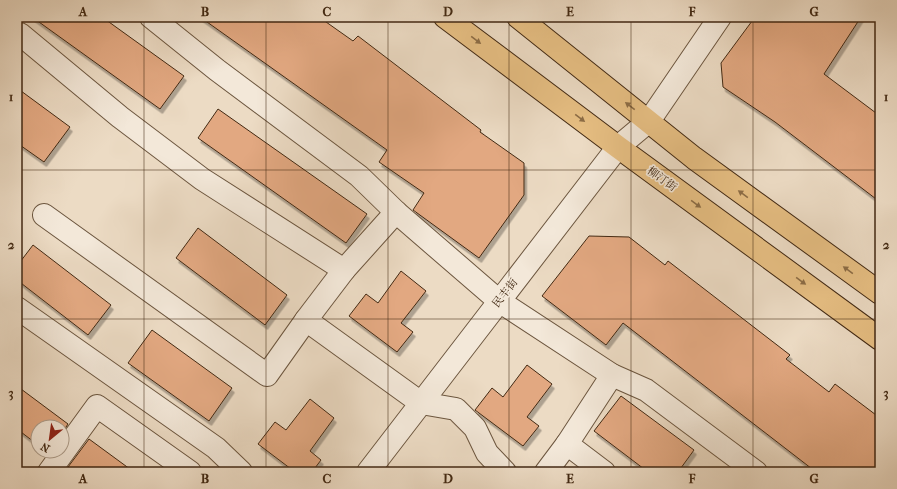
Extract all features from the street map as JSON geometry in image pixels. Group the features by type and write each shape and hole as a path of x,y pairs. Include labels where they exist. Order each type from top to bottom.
{"main road":[{"name":"柳汀街","path":"445,17 618,147 880,339"},
{"path":"518,17 694,158 880,293"}],"street":[{"path":"152,17 217,70 359,176 396,212 499,301 612,375 646,390 756,472"},
{"name":"民丰街","path":"368,472 618,147 649,121 720,17"},
{"path":"20,34 120,117 202,179 344,270"},
{"path":"44,215 267,375 344,270 396,212"},
{"path":"17,308 216,448 241,472"},
{"path":"306,320 421,403 456,409 475,428 487,453 505,472"},
{"path":"546,472 567,444 612,375"},
{"path":"49,472 97,406 190,472"},
{"path":"567,444 604,472"}],"building":[{"path":"32,17 102,17 184,76 160,109"},
{"path":"200,17 319,17 353,41 358,36 481,130 480,132 524,163 524,195 479,258 413,210 424,193 379,162 387,150"},
{"path":"755,17 861,17 824,74 880,116 880,202 775,122 723,87 721,63"},
{"path":"17,88 70,127 44,162 17,143"},
{"path":"218,109 367,214 346,243 198,138"},
{"path":"198,228 287,295 265,325 176,258"},
{"path":"589,236 629,237 665,265 668,261 790,355 786,359 829,392 835,384 880,418 880,472 816,472 623,323 606,345 542,296"},
{"path":"33,245 111,305 88,335 17,280 17,266"},
{"path":"401,271 426,291 401,323 413,332 397,352 349,316 366,294 378,303"},
{"path":"152,330 232,388 209,421 128,363"},
{"path":"527,365 552,384 527,417 539,426 523,446 475,410 492,388 503,397"},
{"path":"17,386 61,419 30,419 30,439 17,429"},
{"path":"621,396 694,450 678,472 648,472 594,431"},
{"path":"310,399 334,418 310,451 321,460 312,472 295,472 258,444 275,422 286,430"},
{"path":"89,439 134,472 75,472 68,467"}]}
